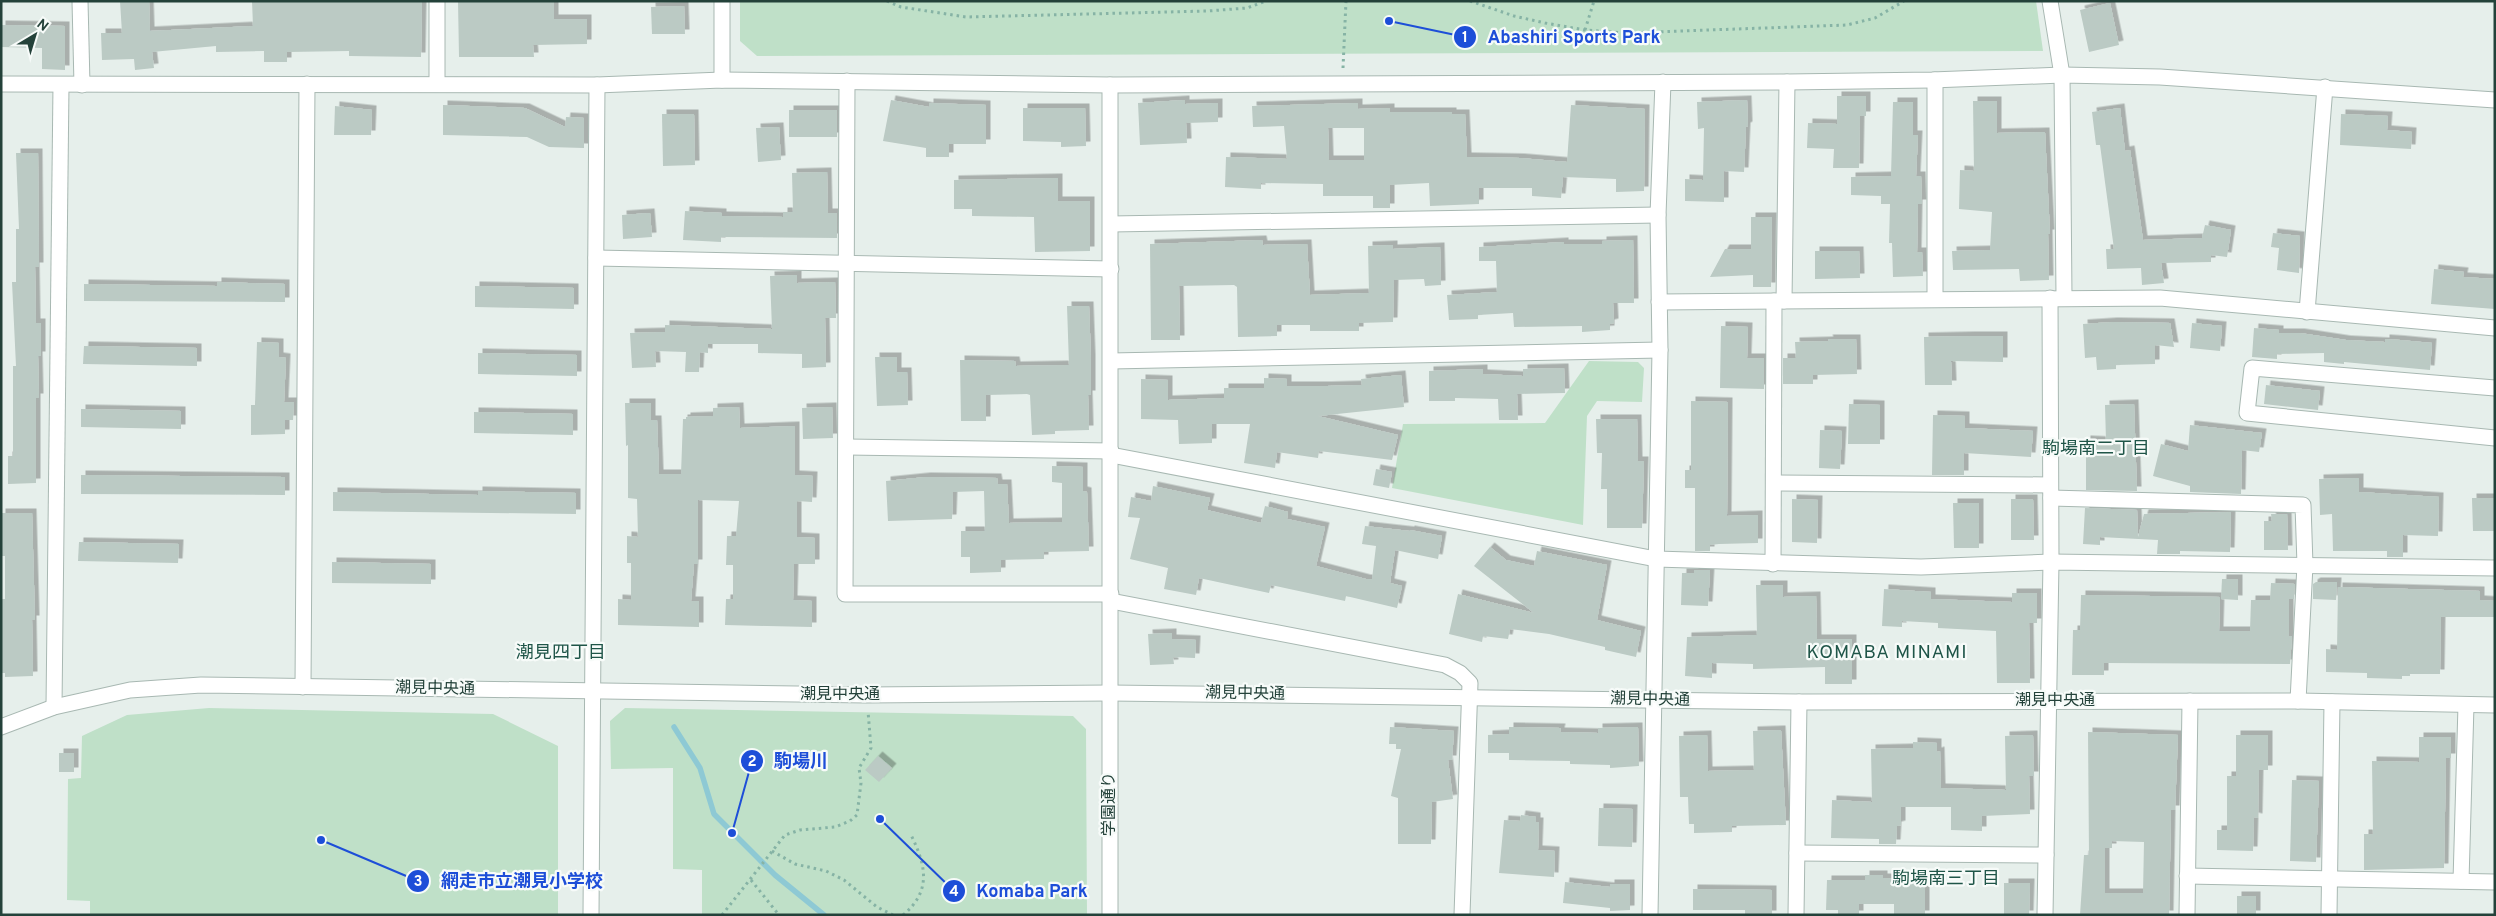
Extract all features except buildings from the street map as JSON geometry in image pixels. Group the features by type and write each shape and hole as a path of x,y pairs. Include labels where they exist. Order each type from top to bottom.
{"street":[{"path":"80,1 82,85"},
{"path":"437,1 437,84"},
{"path":"722,1 722,80"},
{"path":"2045,915 2051,562 2050,492 2062,75 2050,1"},
{"path":"1,84 597,85 722,80 1110,85 1787,82 1935,80 2062,75 2160,77 2495,100"},
{"path":"1934,300 1935,80"},
{"path":"848,82 845,594 1111,598 1445,665 1460,673 1470,683 1462,915"},
{"path":"1650,915 1660,350 1658,215 1664,82"},
{"path":"1773,564 1779,301 1787,82"},
{"path":"303,687 307,84"},
{"path":"54,707 61,85"},
{"path":"591,915 597,85"},
{"name":"学園通り","path":"1110,85 1110,915"},
{"path":"2307,312 2325,87"},
{"path":"1111,224 1658,215"},
{"path":"596,258 1111,269"},
{"path":"1659,302 2057,297 2160,298 2495,328"},
{"path":"1111,361 1660,350"},
{"path":"2495,388 2252,368 2247,413 2495,438"},
{"path":"847,446 1111,453 1656,559 1921,567 2051,562 2495,568"},
{"path":"1774,483 2050,492 2303,505 2305,565 2298,701"},
{"name":"潮見中央通","path":"1,726 54,707 130,690 201,685 866,695 1110,693 1799,702 2298,701 2495,705"},
{"path":"2187,915 2190,701"},
{"path":"1796,915 1799,702"},
{"path":"2329,915 2332,702"},
{"path":"2461,881 2466,705"},
{"path":"1796,853 2046,855"},
{"path":"2187,876 2495,882"}],"path":[{"path":"887,1 902,7 966,17 1247,8 1266,1"},
{"path":"1343,83 1346,1"},
{"path":"1470,1 1514,16 1585,30 1626,34 1847,25 1875,18 1904,1"},
{"path":"1585,30 1594,1"},
{"path":"722,915 785,836 800,830 835,827 857,816 861,784 859,768 871,748 866,695"},
{"path":"903,915 914,906 925,876 923,860 911,835"},
{"path":"772,851 795,864 826,871 844,880 877,907 893,915"},
{"path":"751,880 779,915"}],"green space":[{"path":"740,1 2036,1 2043,51 757,56 740,41"},
{"path":"1589,361 1638,362 1644,368 1642,402 1597,401 1587,416 1583,525 1392,488 1403,424 1545,423"},
{"path":"209,708 493,714 558,746 558,915 90,915 90,901 67,900 68,779 81,778 82,736 127,715"},
{"path":"625,708 1073,716 1086,729 1087,915 702,915 702,870 673,869 673,768 611,769 610,721"}],"waterway":[{"path":"674,727 700,768 714,814 775,875 824,915"}],"place":[{"name":"Abashiri Sports Park","path":"1389,21"},
{"name":"Komaba Park","path":"880,819"},
{"name":"駒場川","path":"732,833"},
{"name":"網走市立潮見小学校","path":"321,840"}],"district":[{"name":"駒場南二丁目","path":"2096,449"},
{"name":"潮見四丁目","path":"561,653"},
{"name":"KOMABA MINAMI","path":"1887,653"},
{"name":"駒場南三丁目","path":"1946,879"}]}
